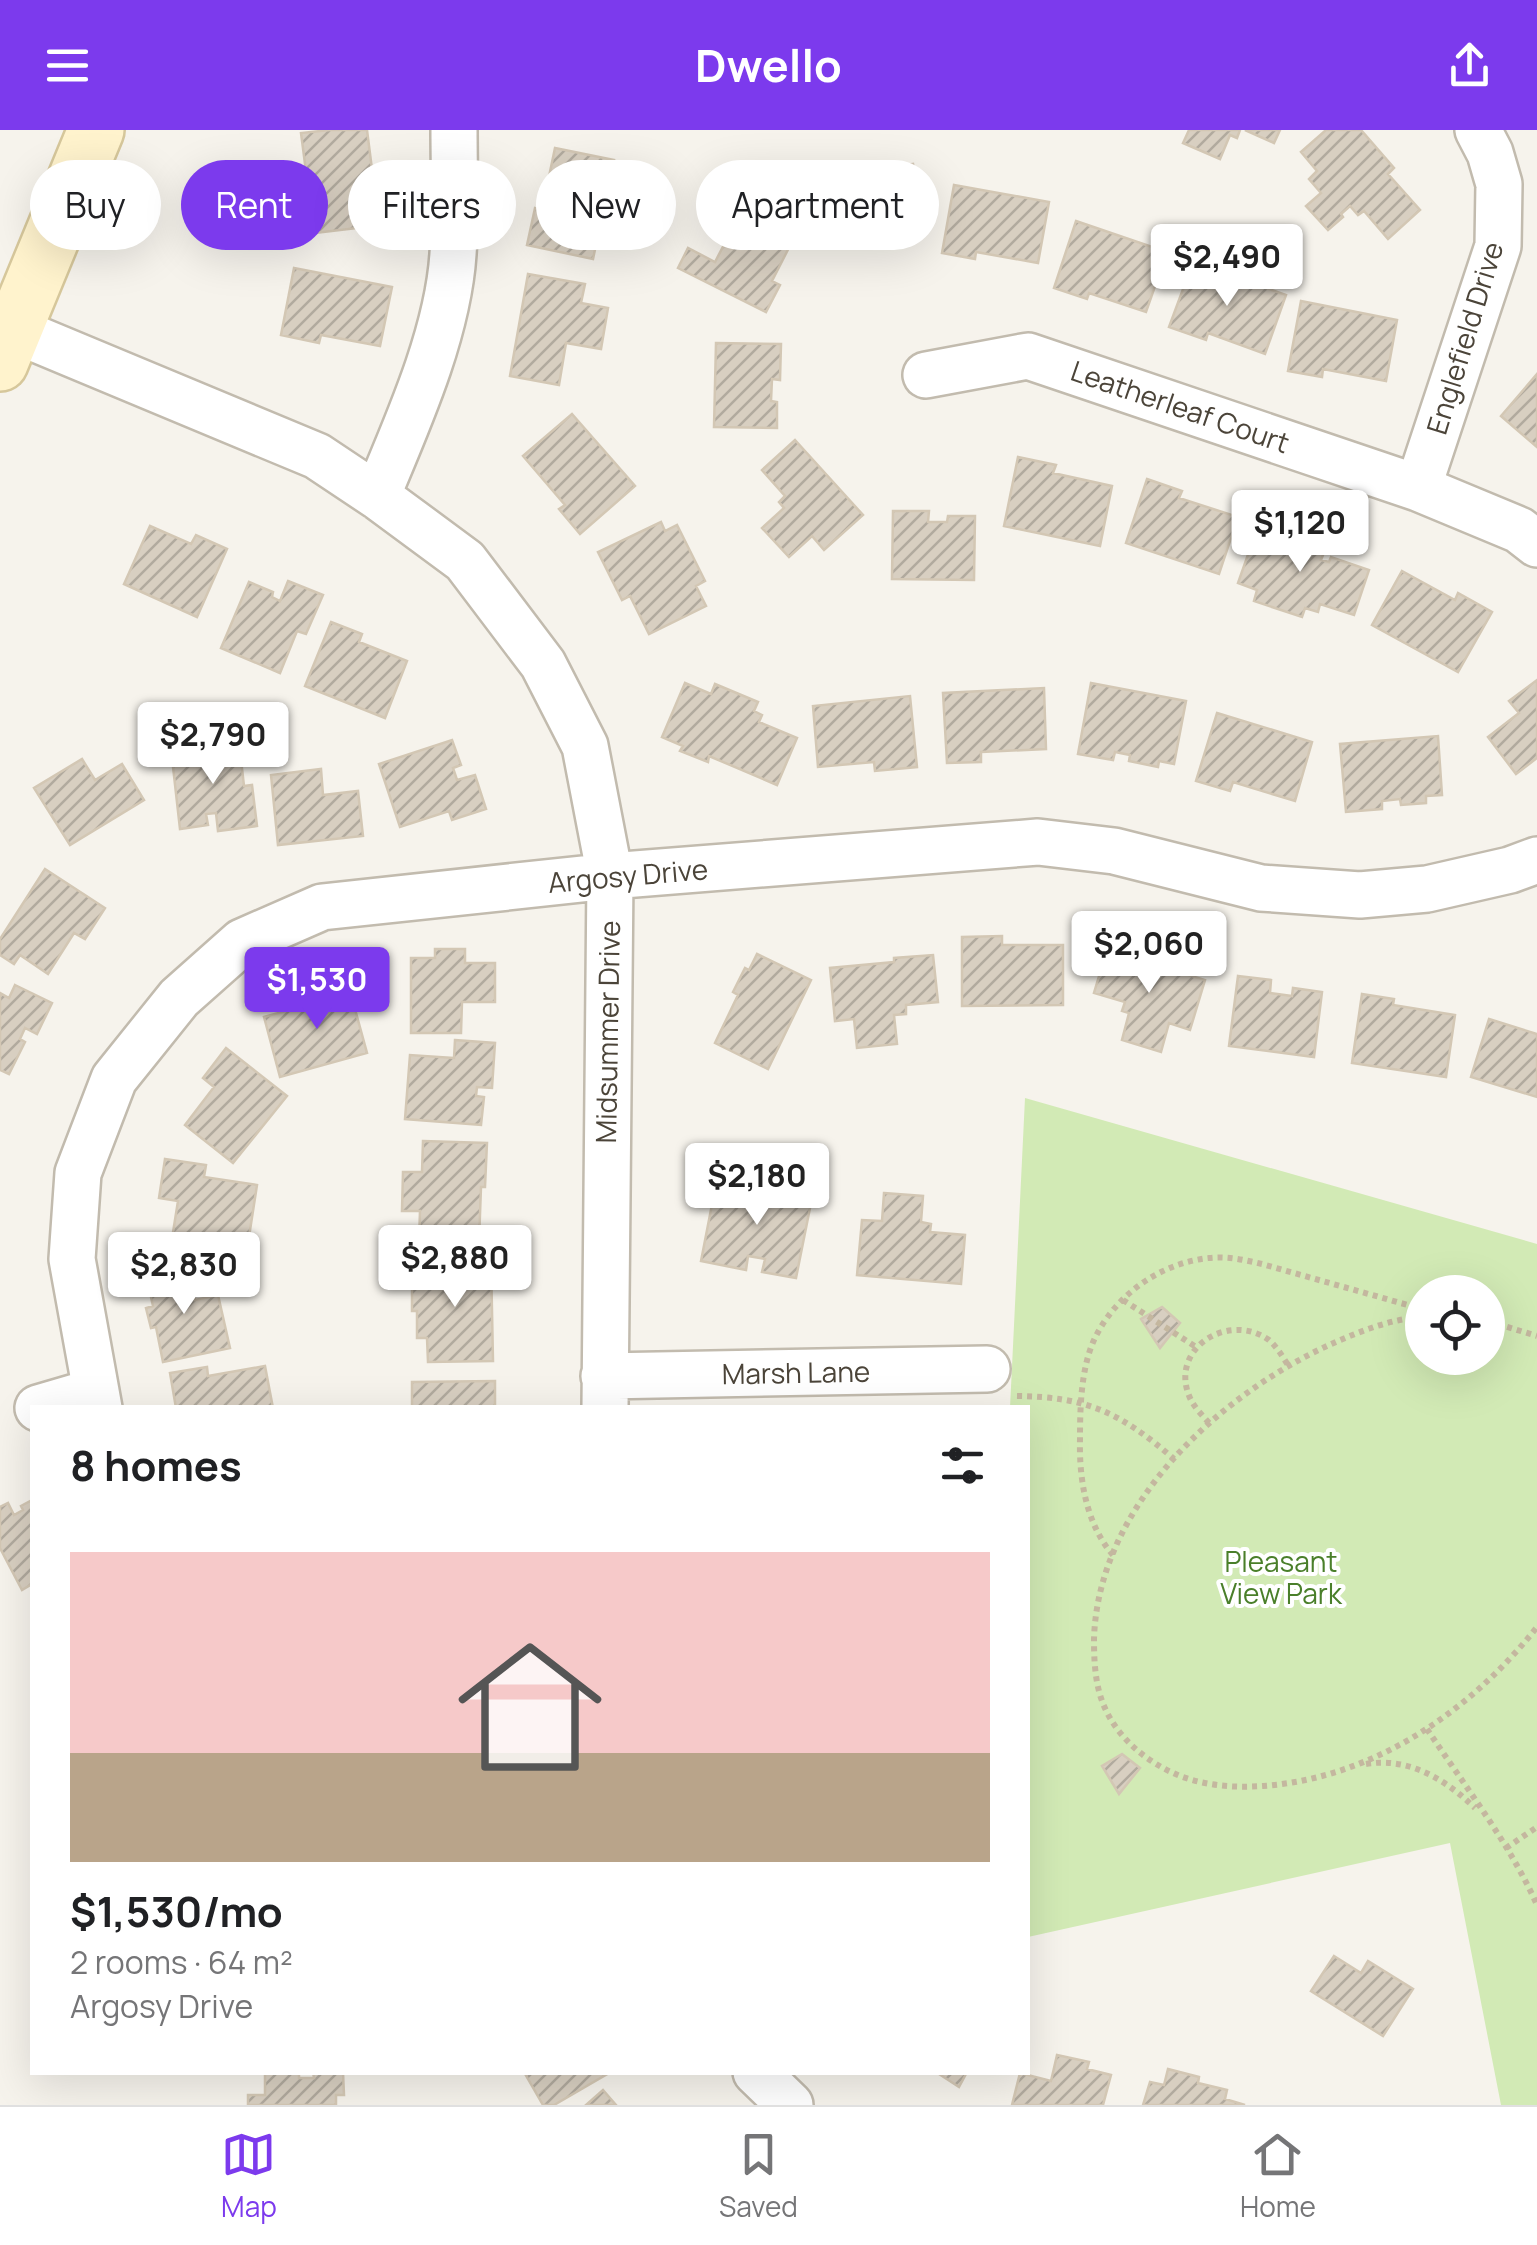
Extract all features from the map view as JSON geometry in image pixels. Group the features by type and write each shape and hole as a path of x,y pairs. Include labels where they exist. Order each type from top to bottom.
{"main road":[{"path":"5,339 96,130"}],"street":[{"path":"377,496 417,401 442,320 453,256 454,130"},
{"name":"Englefield Drive","path":"1418,488 1498,246 1499,184 1478,130"},
{"name":"Midsummer Drive","path":"5,339 317,456 465,561 543,664 586,746 610,876 605,1392"},
{"name":"Leatherleaf Court","path":"926,375 1028,356 1418,488 1519,530 1537,544"},
{"name":"Argosy Drive","path":"98,1399 72,1259 78,1173 114,1078 179,998 242,942 322,908 610,876 1038,842 1114,851 1261,888 1360,895 1427,889 1537,860"},
{"name":"Marsh Lane","path":"605,1392 988,1369"},
{"path":"56,1405 98,1399"},
{"path":"0,1418 30,1409"},
{"path":"759,2075 790,2105"}],"path":[{"path":"1113,1555 1096,1529 1083,1486 1082,1402 1093,1342 1104,1322 1136,1288 1183,1262 1212,1258 1262,1264 1405,1308"},
{"path":"1123,1300 1196,1347"},
{"path":"1405,1318 1368,1329 1288,1365 1209,1423 1174,1459 1142,1500 1113,1555 1096,1616 1096,1679 1110,1720 1126,1740 1166,1770 1188,1778 1251,1787 1300,1782 1373,1763 1395,1764 1437,1776 1486,1819"},
{"path":"1505,1326 1537,1336"},
{"path":"1209,1423 1191,1401 1185,1381 1188,1359 1206,1338 1243,1331 1268,1340 1288,1365"},
{"path":"988,1369 987,1396 1082,1402 1114,1414 1144,1432 1174,1459"},
{"path":"1348,1768 1427,1729 1476,1692 1537,1628"},
{"path":"1427,1729 1506,1848 1537,1905"},
{"path":"1506,1848 1537,1827"}],"green space":[{"name":"Pleasant View Park","path":"1025,1098 1537,1244 1537,2105 1501,2105 1450,1843 1030,1937 1030,1405 1010,1405"}],"building":[{"path":"367,130 371,160 348,160 348,229 328,231 328,160 305,160 301,133"},
{"path":"1189,130 1240,130 1237,138 1230,135 1220,159 1183,143"},
{"path":"1245,130 1280,130 1274,143"},
{"path":"1326,130 1361,130 1394,168 1388,174 1420,210 1388,239 1364,211 1358,215 1350,206 1328,230 1306,206 1321,193 1309,179 1317,171 1301,152"},
{"path":"555,148 614,160 552,160"},
{"path":"954,185 1049,202 1038,263 976,252 975,259 942,253"},
{"path":"536,208 536,247 527,245"},
{"path":"1076,221 1167,252 1146,312 1089,293 1087,299 1054,288"},
{"path":"688,248 715,262 721,250 788,250 772,281 780,285 766,312 678,268"},
{"path":"551,250 595,250 593,259"},
{"path":"1193,262 1286,295 1265,354 1208,333 1206,340 1169,327"},
{"path":"294,268 392,287 380,346 321,335 319,343 281,335"},
{"path":"528,274 585,284 581,303 608,308 601,349 566,343 559,385 510,376"},
{"path":"1301,301 1397,320 1386,381 1323,369 1322,377 1288,371"},
{"path":"716,343 781,344 780,380 772,379 771,401 777,402 777,428 714,427"},
{"path":"1537,374 1537,447 1501,416"},
{"path":"572,414 635,486 580,534 559,509 565,505 523,456"},
{"path":"795,440 863,515 824,550 812,536 789,557 762,528 784,508 779,502 785,496 762,470"},
{"path":"1018,457 1056,465 1053,473 1112,486 1100,546 1004,526"},
{"path":"1147,479 1182,491 1179,498 1238,517 1219,574 1126,543"},
{"path":"893,511 929,511 928,522 947,522 948,516 975,516 974,580 892,579"},
{"path":"661,522 665,531 677,525 705,581 696,586 706,606 649,634 630,596 622,600 598,552"},
{"path":"150,526 191,544 196,535 227,549 197,617 124,584"},
{"path":"1258,526 1278,533 1280,526 1308,535 1305,543 1325,550 1321,560 1329,562 1331,557 1369,570 1354,615 1320,604 1318,612 1305,608 1302,617 1254,601 1257,590 1238,583"},
{"path":"1402,571 1455,600 1458,593 1492,612 1458,672 1372,625"},
{"path":"288,581 323,595 306,634 297,631 280,673 221,648 249,582 273,592 272,597 280,601"},
{"path":"331,622 362,634 359,642 407,661 385,718 305,686"},
{"path":"1537,680 1537,758 1516,774 1488,737 1519,713 1509,701"},
{"path":"685,683 711,694 715,684 758,702 754,711 762,715 759,722 797,738 777,785 709,756 708,762 680,751 683,746 662,737"},
{"path":"1091,683 1186,701 1174,764 1159,761 1158,767 1129,761 1130,755 1115,752 1113,760 1078,754"},
{"path":"1044,688 1046,749 981,752 981,762 947,763 943,693"},
{"path":"910,696 917,767 875,771 874,762 818,767 813,706"},
{"path":"1217,713 1312,742 1295,801 1233,782 1230,791 1196,781"},
{"path":"1438,736 1442,795 1426,796 1426,803 1401,805 1400,799 1382,801 1382,809 1346,812 1340,744"},
{"path":"452,740 461,765 453,768 457,780 475,775 486,809 452,820 449,811 400,827 379,764"},
{"path":"239,742 244,786 252,785 257,826 218,831 216,813 206,814 208,825 180,829 171,749"},
{"path":"82,759 95,780 122,764 144,800 70,845 34,788"},
{"path":"321,769 323,795 358,791 363,836 278,845 271,775"},
{"path":"45,869 105,908 85,939 74,933 48,974 20,955 14,964 0,955 0,939"},
{"path":"1002,936 1002,945 1063,945 1063,1005 962,1006 962,937"},
{"path":"1108,946 1205,980 1190,1030 1169,1023 1161,1052 1122,1040 1129,1013 1122,1011 1125,1002 1094,993"},
{"path":"435,949 465,949 465,963 495,963 495,1002 462,1002 461,1033 411,1033 411,958 435,958"},
{"path":"757,954 811,980 768,1069 715,1043 738,995 733,992"},
{"path":"933,955 938,1002 906,1005 906,1014 894,1015 897,1044 857,1048 854,1019 835,1021 830,968"},
{"path":"1238,976 1271,980 1270,993 1292,996 1293,988 1322,992 1314,1057 1229,1046"},
{"path":"347,980 367,1053 280,1077 264,1017 316,1003 312,990"},
{"path":"15,985 52,1003 37,1034 25,1028 20,1039 25,1042 9,1074 0,1070 0,993 9,998"},
{"path":"1362,994 1394,999 1393,1005 1455,1015 1446,1077 1352,1063"},
{"path":"1489,1019 1537,1034 1537,1097 1471,1077"},
{"path":"455,1040 495,1043 492,1088 477,1087 476,1096 484,1097 481,1125 405,1119 410,1055 454,1058"},
{"path":"226,1048 287,1096 233,1163 185,1125 214,1087 203,1078"},
{"path":"423,1141 487,1143 479,1242 419,1240 420,1211 402,1211 403,1172 422,1172"},
{"path":"165,1159 206,1165 204,1177 257,1185 249,1237 238,1236 235,1254 171,1245 178,1201 159,1198"},
{"path":"754,1176 790,1183 787,1199 811,1203 796,1278 762,1272 765,1259 748,1256 746,1270 701,1261 715,1189 750,1195"},
{"path":"884,1193 923,1196 921,1222 931,1224 930,1232 965,1235 961,1284 857,1275 862,1220 882,1221"},
{"path":"491,1260 493,1361 428,1362 427,1338 417,1338 417,1311 412,1311 412,1275 429,1274 429,1261"},
{"path":"188,1266 195,1300 218,1295 230,1348 163,1362 156,1327 151,1328 146,1308 153,1306 146,1275"},
{"path":"1162,1307 1180,1323 1160,1348 1141,1319"},
{"path":"265,1366 272,1405 175,1405 170,1373 207,1367 208,1376"},
{"path":"495,1381 495,1405 412,1405 412,1382"},
{"path":"30,1501 30,1585 22,1590 0,1548 0,1507 8,1503 14,1515 23,1510 21,1506"},
{"path":"1122,1754 1140,1768 1119,1794 1102,1766"},
{"path":"1334,1956 1361,1973 1368,1961 1413,1989 1383,2036 1311,1991"},
{"path":"1057,2055 1089,2062 1087,2069 1111,2075 1103,2105 1012,2105 1020,2075 1051,2081"},
{"path":"1168,2069 1199,2077 1198,2083 1227,2090 1225,2099 1245,2105 1143,2105 1150,2082 1164,2085"},
{"path":"265,2075 343,2075 344,2095 336,2095 336,2105 248,2105 248,2095 265,2095"},
{"path":"526,2075 606,2075 554,2105 543,2105"},
{"path":"941,2075 965,2075 959,2087"},
{"path":"603,2090 616,2105 586,2105"}]}
